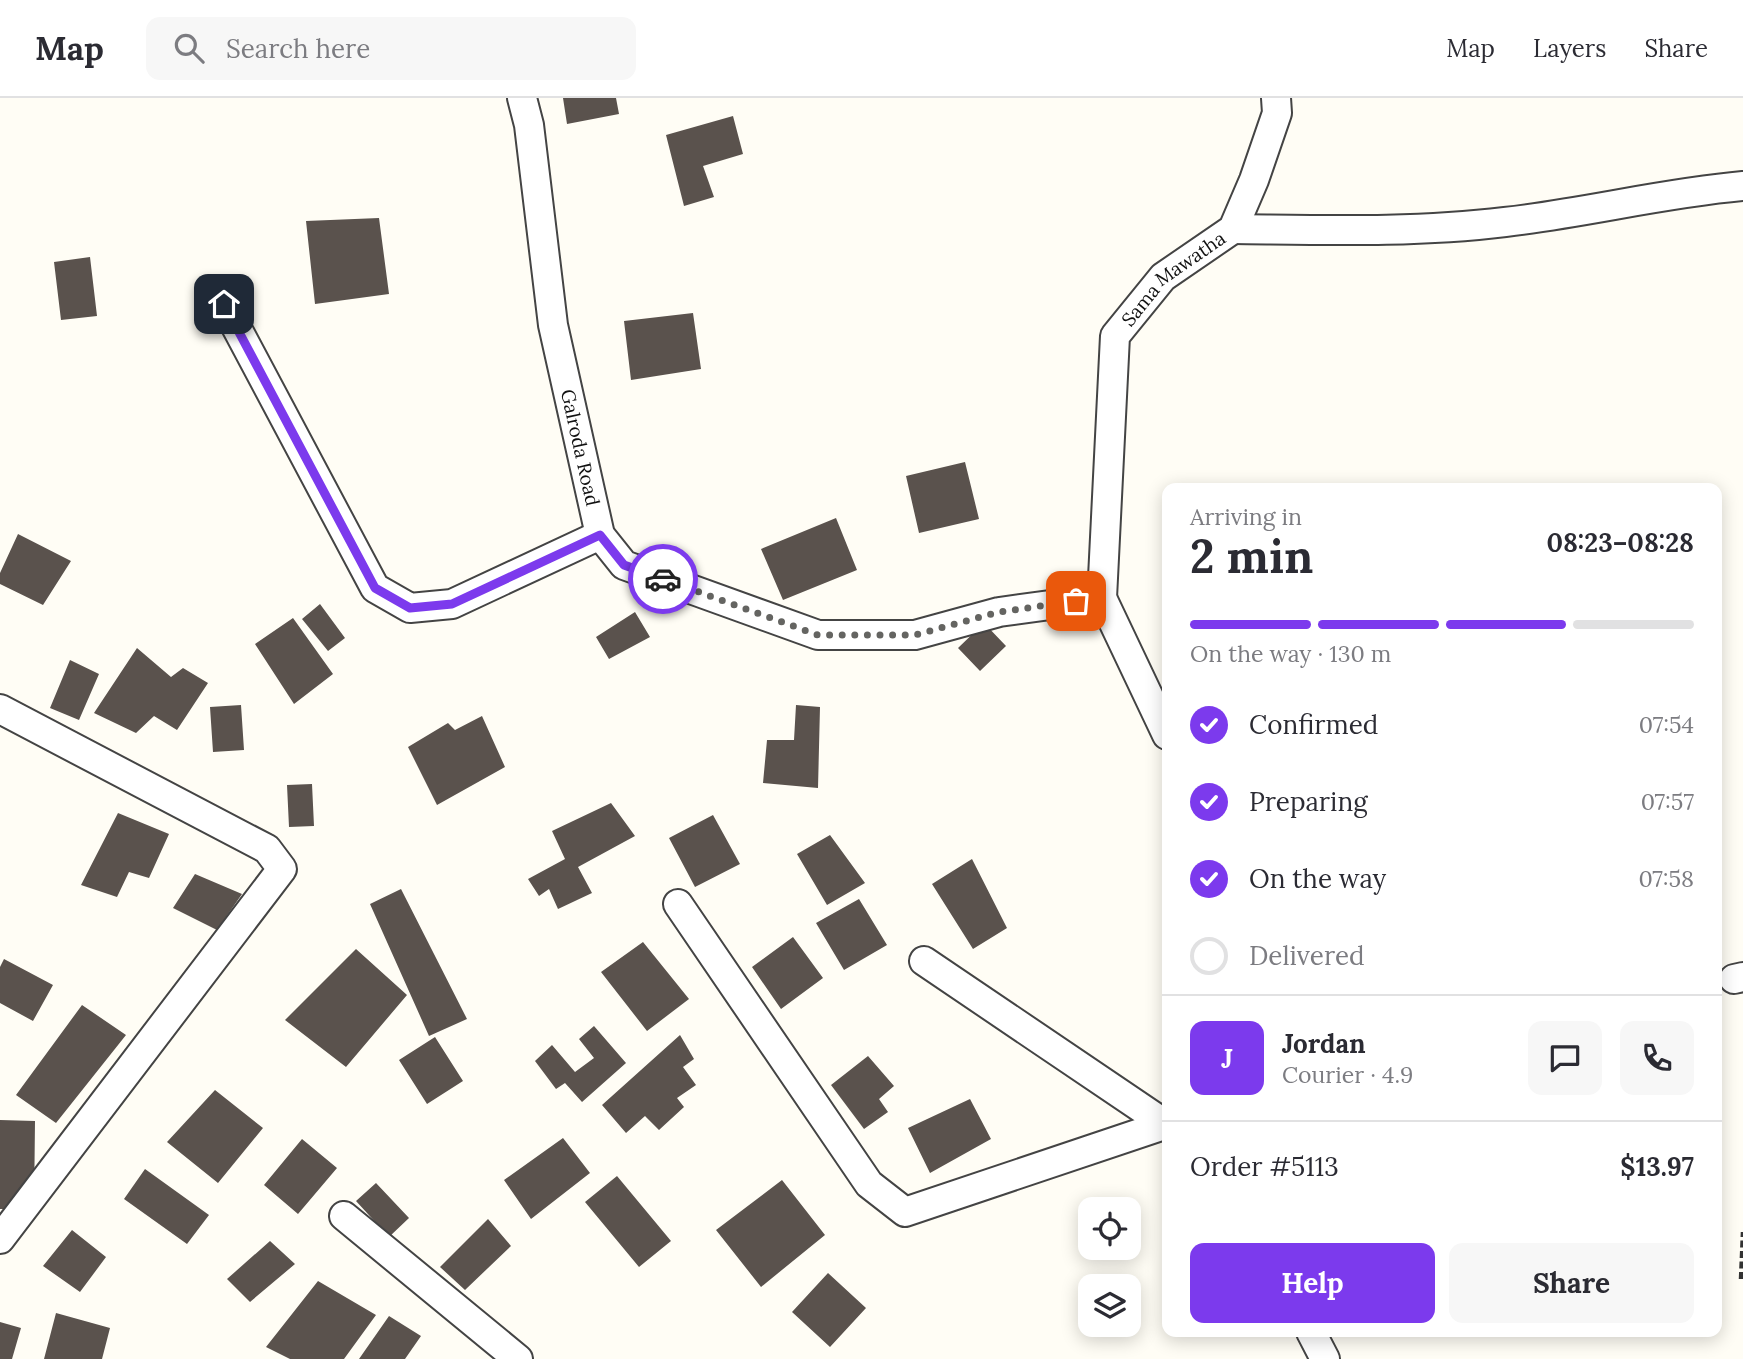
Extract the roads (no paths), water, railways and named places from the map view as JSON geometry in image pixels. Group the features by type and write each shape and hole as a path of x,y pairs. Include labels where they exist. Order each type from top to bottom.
{"street":[{"name":"Galroda Road","path":"522,98 529,125 553,325 600,535 624,565 818,635 915,635 999,612 1102,598"},
{"name":"Sama Mawatha","path":"1102,598 1115,335 1163,277 1233,229 1254,180 1277,113 1276,98"},
{"path":"1233,229 1382,231 1505,222 1709,189 1743,186"},
{"path":"224,304 375,588 410,608 452,604 600,535"},
{"path":"1102,598 1162,724"},
{"path":"0,709 267,849 282,869 0,1240"},
{"path":"678,904 869,1184 905,1212 1162,1125"},
{"path":"924,961 1162,1121"},
{"path":"344,1216 518,1359"},
{"path":"1314,1337 1325,1359"}]}
